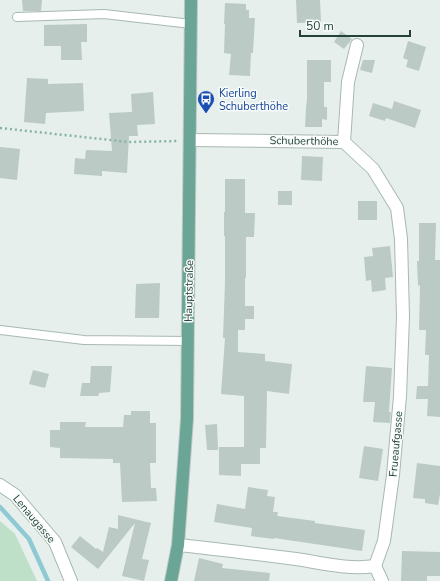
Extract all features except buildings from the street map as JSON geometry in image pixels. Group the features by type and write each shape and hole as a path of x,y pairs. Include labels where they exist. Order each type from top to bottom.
{"main road":[{"name":"Hauptstraße","path":"171,581 178,545 187,419 191,0"}],"street":[{"name":"Schuberthöhe","path":"190,140 344,142 348,82 357,45"},
{"name":"Frueaufgasse","path":"344,142 373,169 397,208 401,239 403,317 400,396 393,476 384,541 375,566"},
{"name":"Lenaugasse","path":"0,485 15,495 55,542 71,581"},
{"path":"178,545 346,566 375,566 382,581"}],"lane":[{"path":"17,17 104,14 191,24"},
{"path":"0,330 84,340 188,341"}],"path":[{"path":"0,128 129,142 171,142 190,140"}],"green space":[{"path":"0,521 15,534 37,581 0,581"}],"waterway":[{"path":"0,507 29,539 48,581"}],"place":[{"name":"Kierling Schuberthöhe","path":"206,114"}]}
